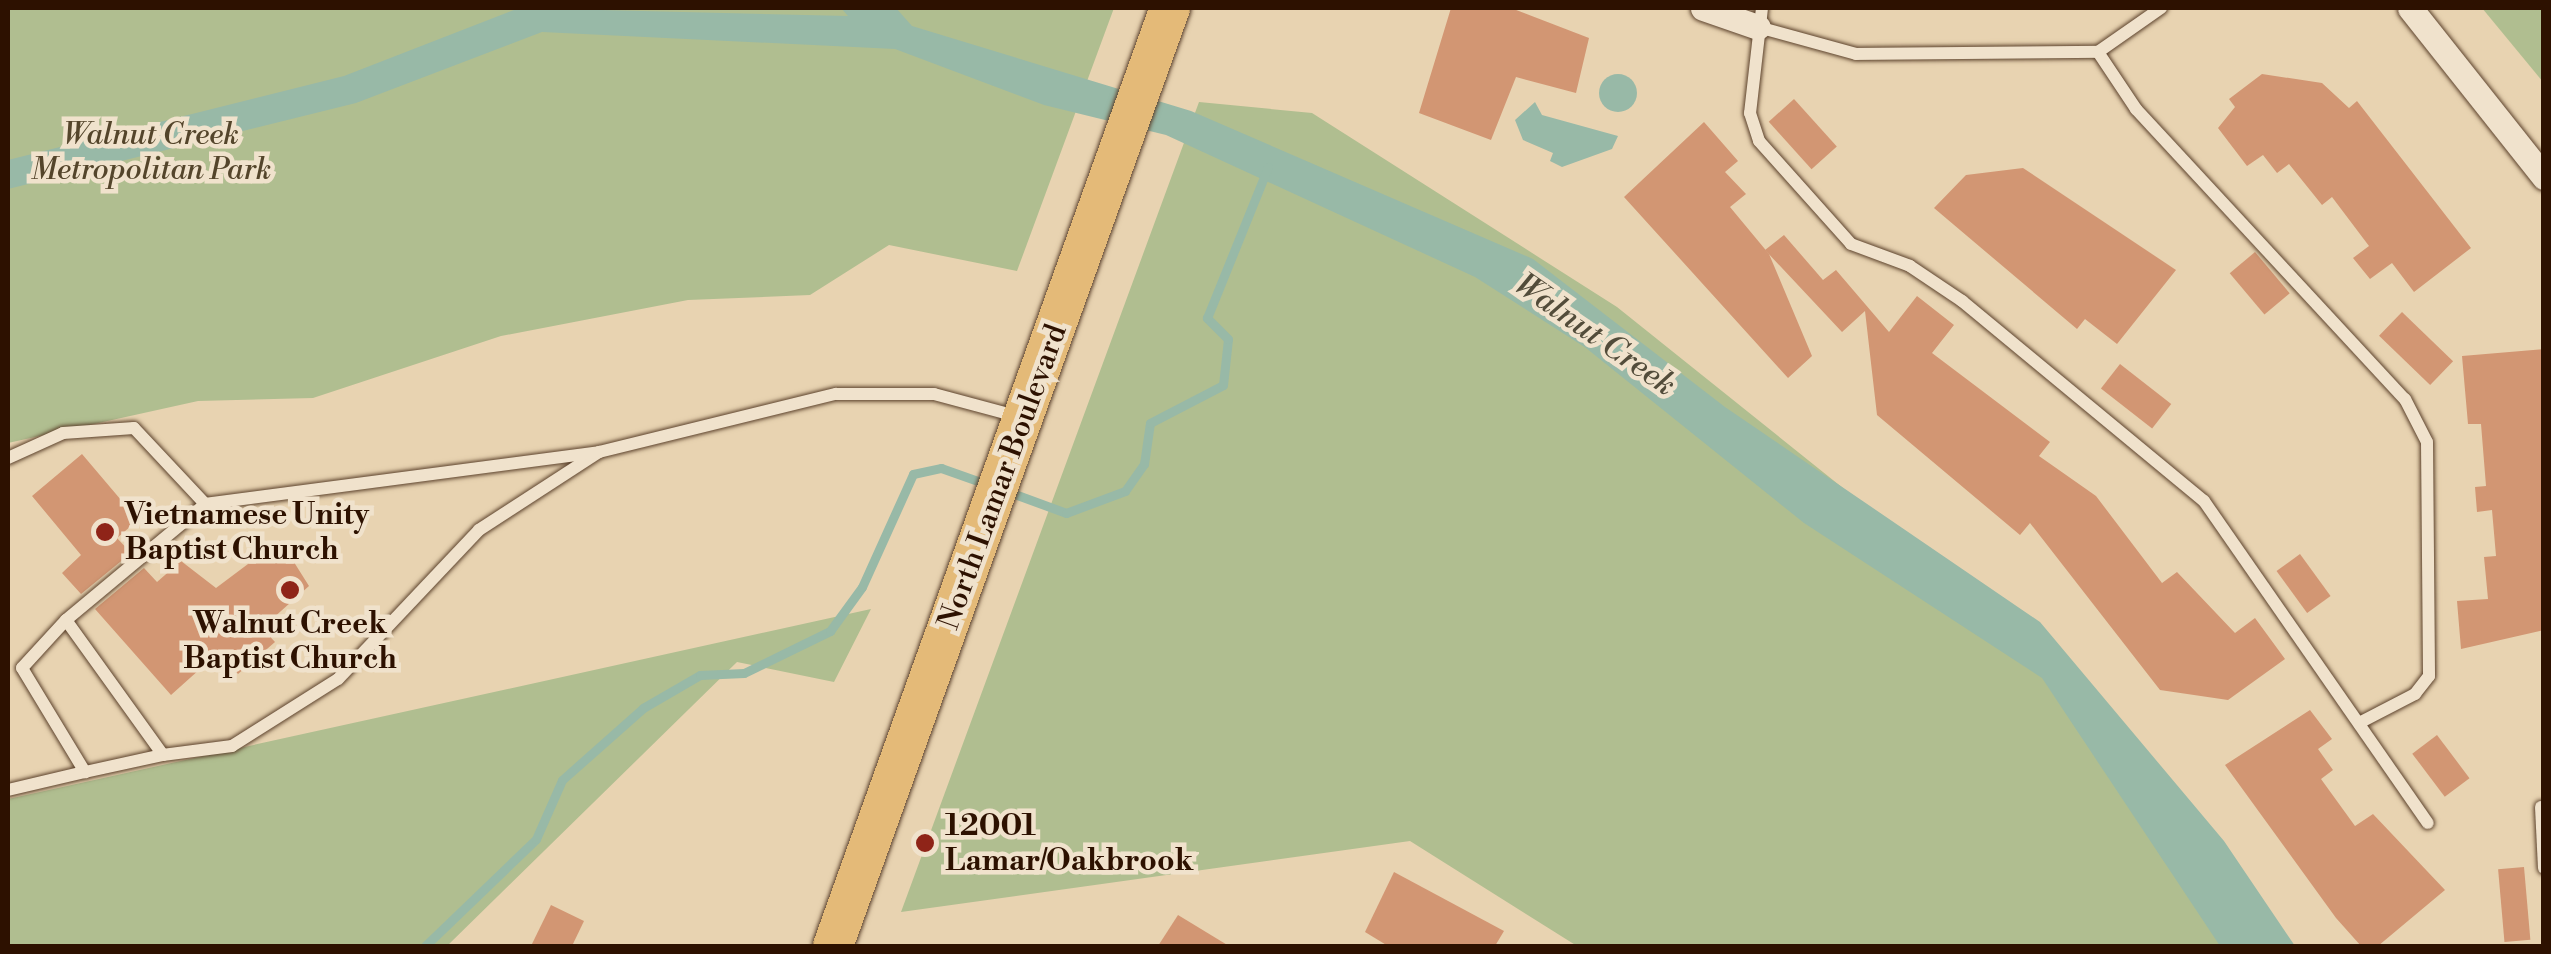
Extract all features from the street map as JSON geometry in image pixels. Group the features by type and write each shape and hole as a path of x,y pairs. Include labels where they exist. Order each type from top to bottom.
{"main road":[{"name":"North Lamar Boulevard","path":"833,946 1167,16"}],"street":[{"path":"1703,8 1760,17"},
{"path":"2410,8 2544,177"}],"lane":[{"path":"2161,8 2098,52 1856,54 1760,17 1750,112 1759,142 1851,244 1910,266 1962,301 2204,501 2428,823"},
{"path":"2098,52 2136,109 2404,399 2427,442 2429,676 2415,694 2359,723"},
{"path":"85,772 22,668 66,620 205,504 599,452 836,394 934,394 1022,423"},
{"path":"8,458 62,433 134,428 205,504"},
{"path":"8,790 164,756 232,746 338,679 479,530 599,452"},
{"path":"66,620 164,756"},
{"path":"2542,807 2544,868"}],"green space":[{"name":"Walnut Creek Metropolitan Park","path":"8,8 1114,8 1017,271 889,245 810,295 688,300 501,336 313,398 198,401 8,443"},
{"path":"2482,8 2543,8 2543,82"},
{"path":"1199,102 1312,113 1617,307 1984,601 2281,946 1577,946 1410,841 901,912"},
{"path":"871,609 834,682 737,662 447,946 8,946 8,799"}],"water":[{"name":"Walnut Creek","path":"519,8 848,16 841,8 896,8 912,26 1191,111 1533,259 1725,407 2040,622 2224,841 2295,946 2220,946 2042,678 1804,523 1586,348 1475,277 1166,135 1044,105 895,49 542,32 356,103 8,189 8,160 344,76"},
{"path":"1618,74 1632,79 1637,93 1632,107 1618,112 1604,107 1599,93 1604,79"},
{"path":"1535,102 1542,115 1618,136 1612,149 1562,167 1550,161 1553,153 1523,140 1515,120"}],"building":[{"path":"1451,8 1511,8 1589,38 1576,93 1516,77 1491,140 1419,113"},
{"path":"2262,74 2322,83 2349,108 2357,101 2471,248 2414,292 2392,263 2370,279 2353,258 2369,246 2332,197 2322,205 2289,164 2277,173 2263,155 2247,166 2218,128 2235,107 2229,99"},
{"path":"1794,99 1837,147 1812,169 1769,122"},
{"path":"1704,122 1738,161 1725,172 1746,194 1730,207 1769,254 1812,356 1788,378 1624,197"},
{"path":"2023,168 2176,270 2117,344 2085,319 2077,329 1934,208 1966,175"},
{"path":"1784,235 1823,280 1836,270 1889,332 1917,296 1954,325 1932,353 2050,442 2039,456 2096,496 2162,583 2177,572 2235,633 2255,618 2285,659 2228,700 2160,690 2030,523 2020,535 1877,415 1865,311 1842,332 1765,250"},
{"path":"2255,252 2290,293 2264,315 2230,273"},
{"path":"2402,312 2453,361 2430,385 2379,336"},
{"path":"2544,349 2544,630 2461,649 2457,601 2488,599 2484,557 2496,556 2492,510 2477,512 2475,487 2486,486 2481,424 2468,424 2462,356"},
{"path":"2120,364 2171,404 2152,428 2101,388"},
{"path":"82,454 138,520 117,538 131,553 81,594 62,573 81,555 32,496"},
{"path":"280,540 309,586 262,628 275,642 238,674 219,652 171,695 95,609 144,568 157,582 181,561 216,588"},
{"path":"2300,554 2331,596 2307,613 2277,571"},
{"path":"2310,710 2332,739 2318,749 2333,770 2321,779 2355,826 2373,814 2445,890 2378,946 2361,946 2336,918 2225,765"},
{"path":"2437,735 2469,778 2445,797 2412,754"},
{"path":"2524,867 2530,940 2504,942 2498,869"},
{"path":"1394,872 1504,931 1495,946 1388,946 1365,932"},
{"path":"551,905 584,921 572,946 531,946"},
{"path":"1178,915 1229,946 1158,946"}],"waterway":[{"path":"1009,492 1066,513 1125,491 1144,464 1150,423 1223,385 1228,339 1207,318 1268,167"},
{"path":"425,946 536,839 562,780 643,708 700,675 744,673 830,631 862,587 913,474 941,468 989,485"}],"place":[{"name":"Vietnamese Unity Baptist Church","path":"105,532"},
{"name":"Walnut Creek Baptist Church","path":"290,590"},
{"name":"12001 Lamar/Oakbrook","path":"925,843"}]}
